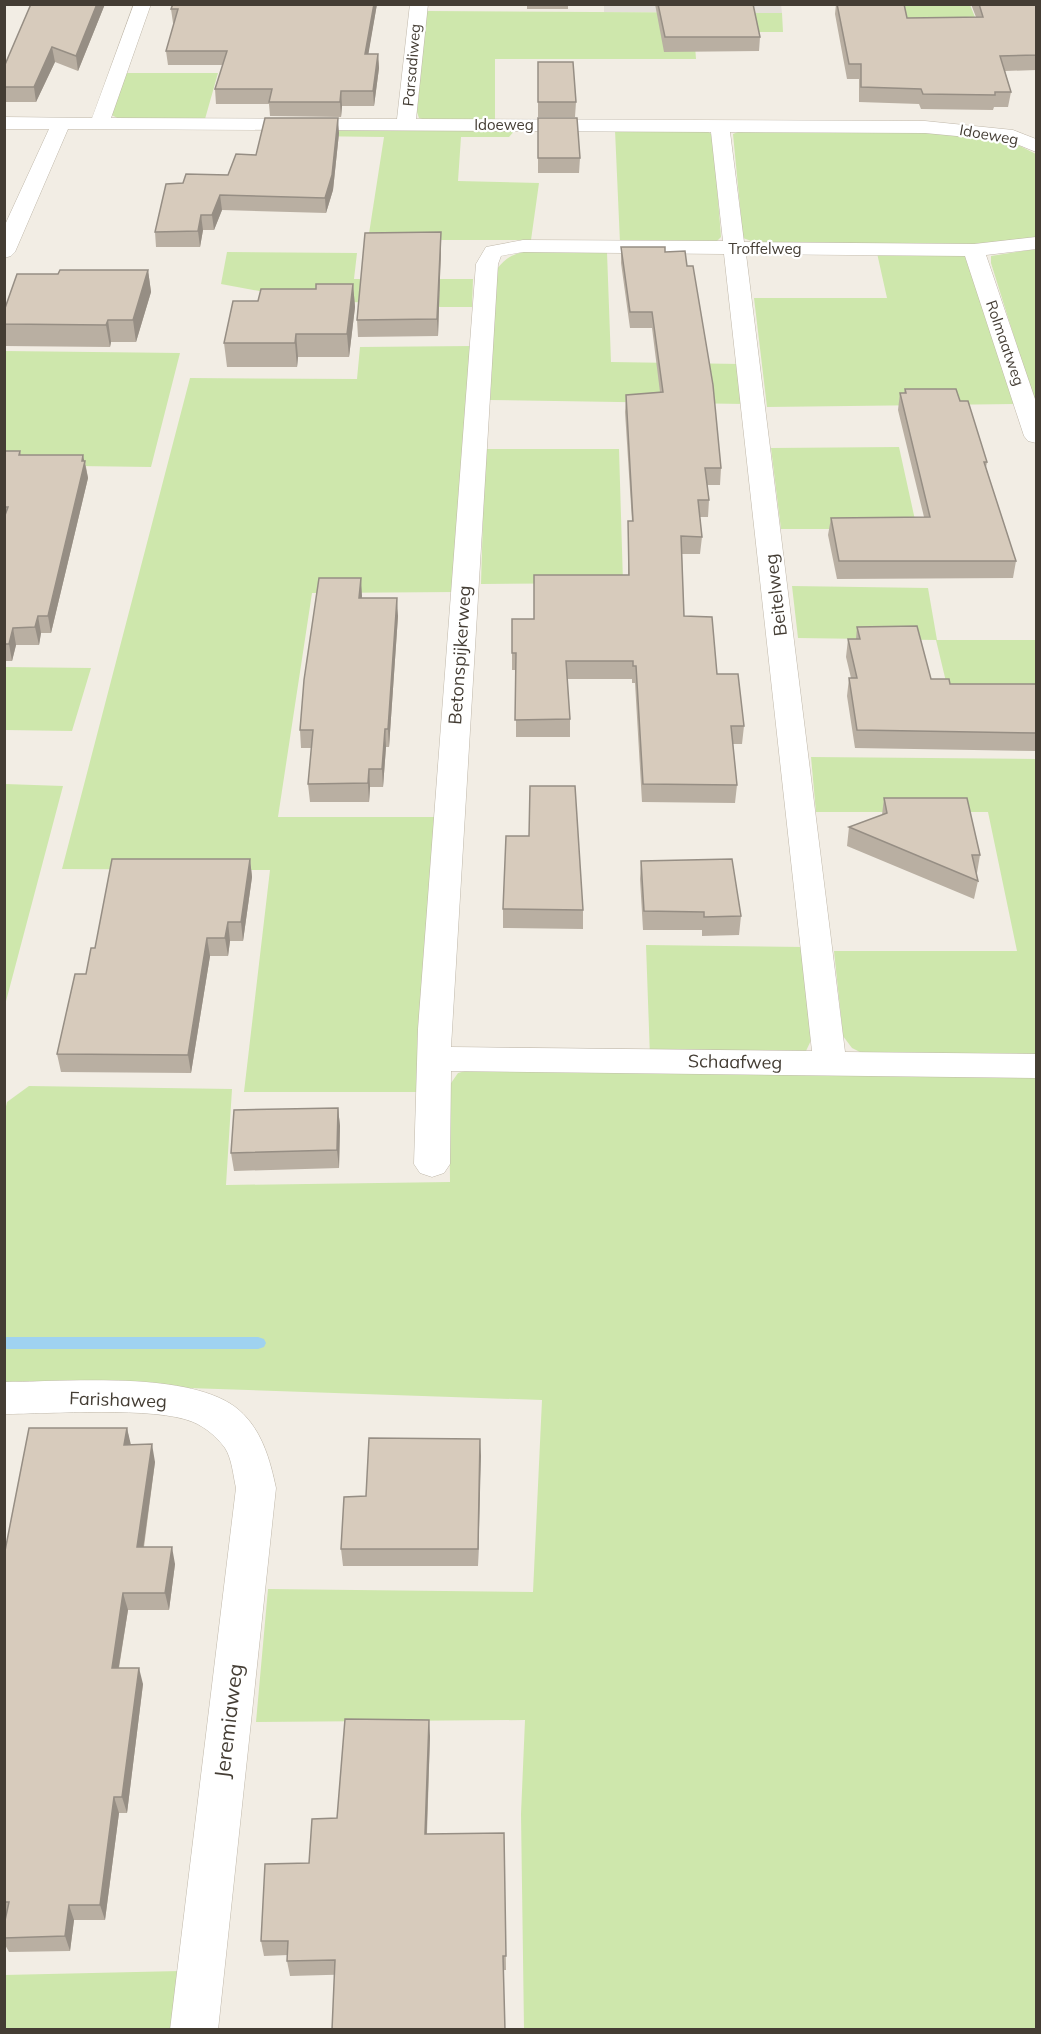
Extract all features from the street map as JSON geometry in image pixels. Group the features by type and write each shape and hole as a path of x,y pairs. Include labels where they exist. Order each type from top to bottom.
{"street":[{"path":"100,123 143,4"},
{"name":"Parsadiweg","path":"406,125 419,4"},
{"name":"Idoeweg","path":"4,123 947,128 1013,136 1036,146"},
{"path":"4,252 61,123"},
{"name":"Beitelweg","path":"720,126 830,1064"},
{"path":"1013,136 1036,126"},
{"name":"Troffelweg","path":"494,251 524,246 974,250 1036,243"},
{"name":"Rolmaatweg","path":"974,250 1036,436"},
{"name":"Betonspijkerweg","path":"432,1164 434,1059 486,276 487,264 494,251"},
{"name":"Schaafweg","path":"434,1059 1036,1066"},
{"name":"Farishaweg","path":"4,1398 144,1399 186,1402 208,1409 227,1421"},
{"name":"Jeremiaweg","path":"194,2030 256,1488 253,1464 244,1443 227,1421"}],"shaded area":[{"path":"781,4 782,13 604,12 604,5"}],"green space":[{"path":"904,5 970,5 980,29 909,29"},
{"path":"427,11 782,13 783,32 694,32 696,59 495,59 495,122 429,121 419,118 417,112"},
{"path":"126,73 218,73 205,119 119,119 110,114"},
{"path":"307,128 516,129 509,137 461,137 458,181 539,183 531,240 368,240 384,137 305,136"},
{"path":"615,130 705,130 713,135 721,237 716,242 620,243"},
{"path":"743,130 942,132 1006,139 1036,154 1036,240 984,247 757,243 743,238 733,134"},
{"path":"1036,249 1036,407 991,263 991,256"},
{"path":"531,251 607,252 611,362 741,364 744,404 490,400 497,269 512,256"},
{"path":"227,252 357,253 354,279 473,279 472,307 364,307 364,302 324,303 221,284"},
{"path":"877,253 951,254 972,257 1015,404 767,407 754,298 887,298"},
{"path":"471,346 457,592 312,593 278,817 440,817 422,1092 244,1092 270,870 62,869 190,378 357,379 360,347"},
{"path":"5,351 180,353 151,467 5,465"},
{"path":"899,447 917,529 781,529 771,448"},
{"path":"485,449 619,449 623,583 481,584"},
{"path":"792,586 928,588 937,640 1036,640 1036,690 948,690 936,640 798,638"},
{"path":"5,667 91,668 72,731 5,730"},
{"path":"811,757 1036,759 1036,1058 868,1056 852,1048 843,1036 834,951 1017,951 988,812 816,812"},
{"path":"4,784 63,786 5,1005"},
{"path":"646,945 804,947 814,1034 806,1051 650,1057"},
{"path":"476,1068 1036,1077 1036,2029 524,2029 521,1814 525,1720 256,1722 268,1589 533,1592 542,1400 188,1388 5,1389 5,1111 7,1102 29,1086 232,1089 226,1185 450,1182 449,1086 458,1073"},
{"path":"180,1971 173,2029 5,2029 4,1975"}],"building":[{"path":"31,4 97,4 76,56 52,47 34,87 4,87 4,67"},
{"path":"173,4 374,4 365,54 378,54 373,91 341,91 340,102 269,102 272,89 215,89 227,51 166,51 178,9 171,9"},
{"path":"658,4 753,4 760,37 665,37"},
{"path":"837,4 904,4 907,18 983,17 979,4 1036,4 1036,55 1000,56 1011,92 995,92 995,95 923,94 921,89 861,87 861,64 849,64"},
{"path":"538,62 573,62 576,102 538,102"},
{"path":"265,118 338,118 332,175 325,198 220,195 212,215 201,215 198,231 155,232 166,184 183,183 186,174 228,175 236,154 256,155"},
{"path":"538,118 577,118 580,158 538,158"},
{"path":"441,232 437,319 357,320 365,233"},
{"path":"621,247 665,247 665,252 685,251 687,266 693,266 713,385 721,468 705,468 709,500 698,500 702,537 681,536 684,616 712,617 717,674 738,674 744,726 731,726 737,785 643,784 636,666 633,666 633,661 566,661 570,719 515,720 516,653 512,653 512,619 534,619 534,575 629,575 628,521 633,521 626,395 663,392 652,312 630,312"},
{"path":"60,270 148,270 133,320 108,320 106,325 4,324 4,311 17,274 58,274"},
{"path":"316,284 353,284 347,334 296,334 295,343 224,343 233,301 258,301 261,289 316,289"},
{"path":"905,389 956,389 960,401 968,401 987,462 984,462 1016,561 839,561 831,518 930,517 900,393 906,393"},
{"path":"4,451 20,451 19,455 83,455 82,461 85,461 48,616 38,616 35,627 13,628 9,644 4,644 4,518 8,507 4,507"},
{"path":"319,578 361,578 359,598 397,598 388,729 385,729 382,769 369,769 368,783 308,784 313,730 300,730 304,680"},
{"path":"917,626 931,679 949,679 950,684 1036,684 1036,733 857,730 849,678 857,678 848,639 860,639 857,627"},
{"path":"530,786 575,786 583,910 503,909 506,836 529,836"},
{"path":"884,798 967,798 980,855 972,855 978,881 849,827 887,813"},
{"path":"112,859 250,859 241,922 228,922 225,938 207,938 188,1055 57,1054 75,974 86,974 91,948 95,948"},
{"path":"732,859 741,916 704,917 704,912 644,911 641,861"},
{"path":"338,1108 337,1150 231,1153 234,1110"},
{"path":"29,1428 127,1428 124,1445 152,1444 137,1547 172,1547 165,1593 123,1593 112,1668 139,1668 122,1797 114,1797 100,1905 69,1905 65,1936 4,1938 9,1902 4,1902 4,1556"},
{"path":"369,1438 480,1439 478,1549 341,1549 344,1497 366,1496"},
{"path":"345,1719 429,1720 425,1834 504,1833 505,2030 332,2030 335,1960 287,1961 288,1941 261,1941 265,1864 309,1863 312,1819 337,1818"}],"waterway":[{"path":"4,1343 258,1343"}]}
